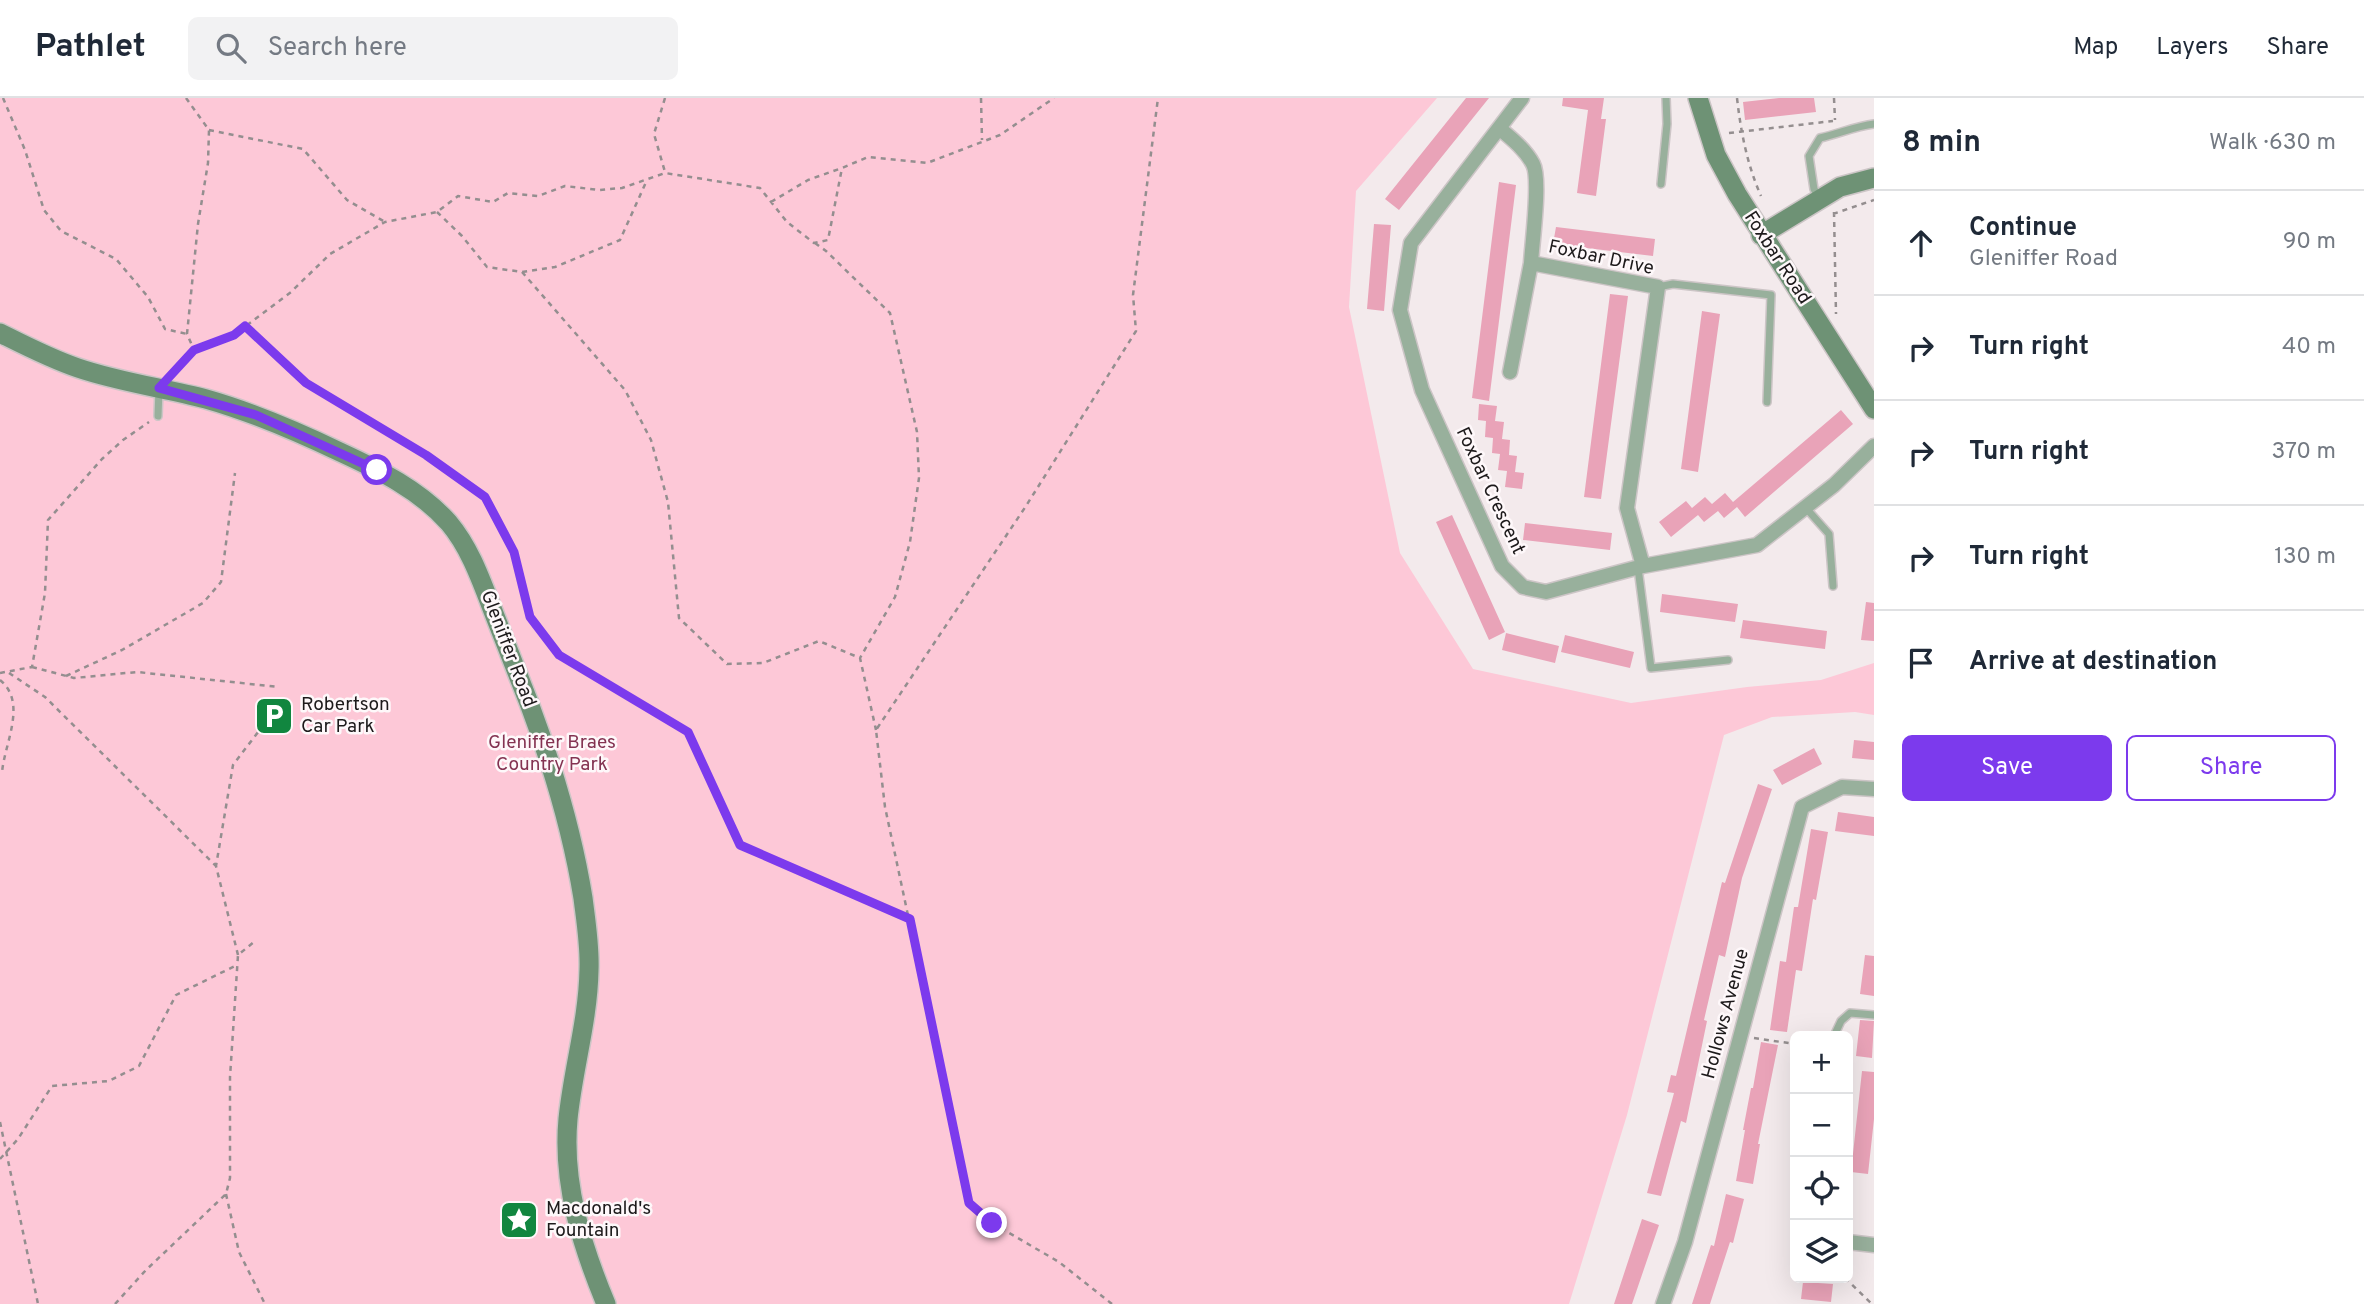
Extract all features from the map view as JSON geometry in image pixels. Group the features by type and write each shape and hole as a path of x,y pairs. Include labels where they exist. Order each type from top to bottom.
{"main road":[{"name":"Foxbar Road","path":"1699,98 1716,155 1768,231 1874,409"},
{"path":"1768,231 1840,187 1874,178"},
{"name":"Gleniffer Road","path":"0,334 79,369 256,415 377,470 431,505 450,524 470,553 559,786 576,852 587,924 590,968 587,1008 568,1121 568,1162 573,1207 586,1256 606,1304"}],"street":[{"name":"Foxbar Crescent","path":"1522,98 1411,243 1400,310 1422,390 1502,566 1523,587 1546,592 1640,567 1757,545 1834,485 1874,446"},
{"name":"Foxbar Drive","path":"1499,128 1519,145 1534,165 1536,180 1531,263 1658,287 1627,508 1640,567"},
{"path":"1510,372 1531,263"},
{"name":"Hollows Avenue","path":"1662,1304 1685,1242 1802,807 1842,787 1874,789"},
{"path":"1853,1243 1874,1245"}],"lane":[{"path":"1661,184 1667,124 1666,98"},
{"path":"1819,199 1814,189 1809,156 1820,138 1874,124"},
{"path":"1658,287 1673,284 1771,295 1767,402"},
{"path":"158,415 159,388"},
{"path":"1805,507 1829,534 1833,586"},
{"path":"1640,567 1651,668 1728,660"},
{"path":"1836,1031 1841,1021 1850,1013 1874,1015"}],"path":[{"path":"3,98 25,150 44,210 61,230 116,259 148,298 164,329 187,334"},
{"path":"186,98 209,130 208,163 198,224 187,334 194,350"},
{"path":"665,98 654,134 666,173"},
{"path":"981,98 982,142"},
{"path":"771,202 808,180 868,157 927,163 1000,135 1054,98"},
{"path":"876,730 1026,506 1136,331 1133,295 1157,98"},
{"path":"1737,98 1750,171 1768,231"},
{"path":"1834,98 1835,120 1844,133"},
{"path":"1709,136 1835,120"},
{"path":"209,130 303,149 347,200 385,222"},
{"path":"814,243 828,240 842,169"},
{"path":"159,388 194,350 234,335 290,292 330,254 385,222 437,212 458,196 493,202 508,193 538,196 565,186 599,190 622,188 666,173 760,188 786,222 826,251 890,313 917,432 919,478 910,542 895,597 860,658 876,730 885,807 969,1203 992,1223 1059,1262 1112,1304"},
{"path":"437,212 462,236 487,267 522,272 555,267 620,240 647,180"},
{"path":"1828,335 1837,326 1833,217 1840,187"},
{"path":"522,272 625,390 651,440 668,502 679,618 727,664 763,663 819,641 860,658"},
{"path":"245,326 306,383 426,455 485,497 514,552 530,617 559,655 688,732 740,845 910,919"},
{"path":"32,667 45,593 48,520 102,459 158,415"},
{"path":"66,676 122,650 203,603 221,582 235,472"},
{"path":"0,673 32,667 74,678 137,672 279,687"},
{"path":"8,671 45,697 216,866"},
{"path":"0,680 7,686 14,701 1,771"},
{"path":"265,1304 239,1252 226,1194 230,1178 230,1077 238,955 216,866 233,765 274,711"},
{"path":"238,955 254,942"},
{"path":"0,1159 18,1139 52,1086 109,1081 139,1066 176,995 237,965"},
{"path":"1740,1036 1790,1043"},
{"path":"0,1122 38,1304"},
{"path":"115,1304 146,1270 226,1194"},
{"path":"1849,1283 1872,1304"}],"green space":[{"name":"Gleniffer Braes Country Park","path":"0,98 1437,98 1356,191 1349,307 1400,553 1473,669 1631,703 1821,680 1874,663 1874,715 1855,712 1772,717 1724,735 1627,1115 1569,1304 0,1304"}],"building":[{"path":"1466,98 1489,98 1399,210 1385,199"},
{"path":"1563,98 1604,98 1601,119 1606,119 1596,196 1577,193 1588,110 1562,106"},
{"path":"1814,98 1816,112 1745,120 1743,102"},
{"path":"1499,182 1516,185 1489,401 1472,398"},
{"path":"1374,224 1391,225 1384,311 1367,309"},
{"path":"1556,227 1655,239 1653,256 1553,244"},
{"path":"1610,294 1628,296 1601,499 1584,497"},
{"path":"1702,311 1720,314 1698,472 1681,469"},
{"path":"1479,404 1497,406 1495,421 1504,422 1502,439 1510,440 1509,455 1517,456 1515,472 1524,473 1522,489 1505,487 1507,471 1498,470 1500,454 1492,453 1493,438 1485,437 1486,421 1478,420"},
{"path":"1841,410 1853,424 1745,517 1737,507 1724,518 1718,511 1704,522 1692,508 1705,497 1712,504 1725,493 1733,502"},
{"path":"1686,501 1698,515 1671,537 1659,522"},
{"path":"1452,515 1505,632 1489,640 1436,522"},
{"path":"1525,523 1612,533 1610,550 1523,540"},
{"path":"1662,594 1738,604 1735,622 1660,612"},
{"path":"1866,602 1874,603 1874,641 1861,640"},
{"path":"1743,620 1827,631 1825,649 1740,638"},
{"path":"1506,633 1559,646 1555,663 1502,650"},
{"path":"1565,635 1634,652 1630,668 1561,652"},
{"path":"1854,740 1874,742 1874,760 1852,758"},
{"path":"1814,748 1822,764 1782,785 1773,770"},
{"path":"1758,784 1772,789 1742,878 1725,957 1719,955 1704,1020 1707,1021 1686,1123 1681,1121 1661,1196 1647,1193 1674,1093 1667,1092 1671,1075 1676,1076 1722,882 1725,883"},
{"path":"1838,812 1874,817 1874,836 1835,831"},
{"path":"1811,829 1828,832 1816,900 1813,899 1802,971 1796,970 1787,1032 1770,1030 1780,961 1786,962 1794,907 1798,907"},
{"path":"1865,955 1874,956 1874,996 1860,994"},
{"path":"1860,1020 1874,1021 1872,1058 1856,1056"},
{"path":"1761,1042 1778,1045 1758,1144 1753,1184 1736,1181 1743,1130"},
{"path":"1862,1071 1874,1072 1874,1119 1868,1174 1853,1172"},
{"path":"1726,1194 1744,1199 1733,1243 1730,1242 1710,1304 1692,1304 1711,1245 1714,1246"},
{"path":"1642,1219 1659,1225 1632,1304 1614,1304"},
{"path":"1803,1283 1833,1284 1831,1302 1801,1299"}],"place":[{"name":"Robertson Car Park","path":"274,716"},
{"name":"Macdonald's Fountain","path":"519,1220"}],"route":[{"path":"377,470 256,415 159,388 194,350 234,335 245,326 306,383 426,455 485,497 514,552 530,617 559,655 688,732 740,845 910,919 969,1203 992,1223"}]}
